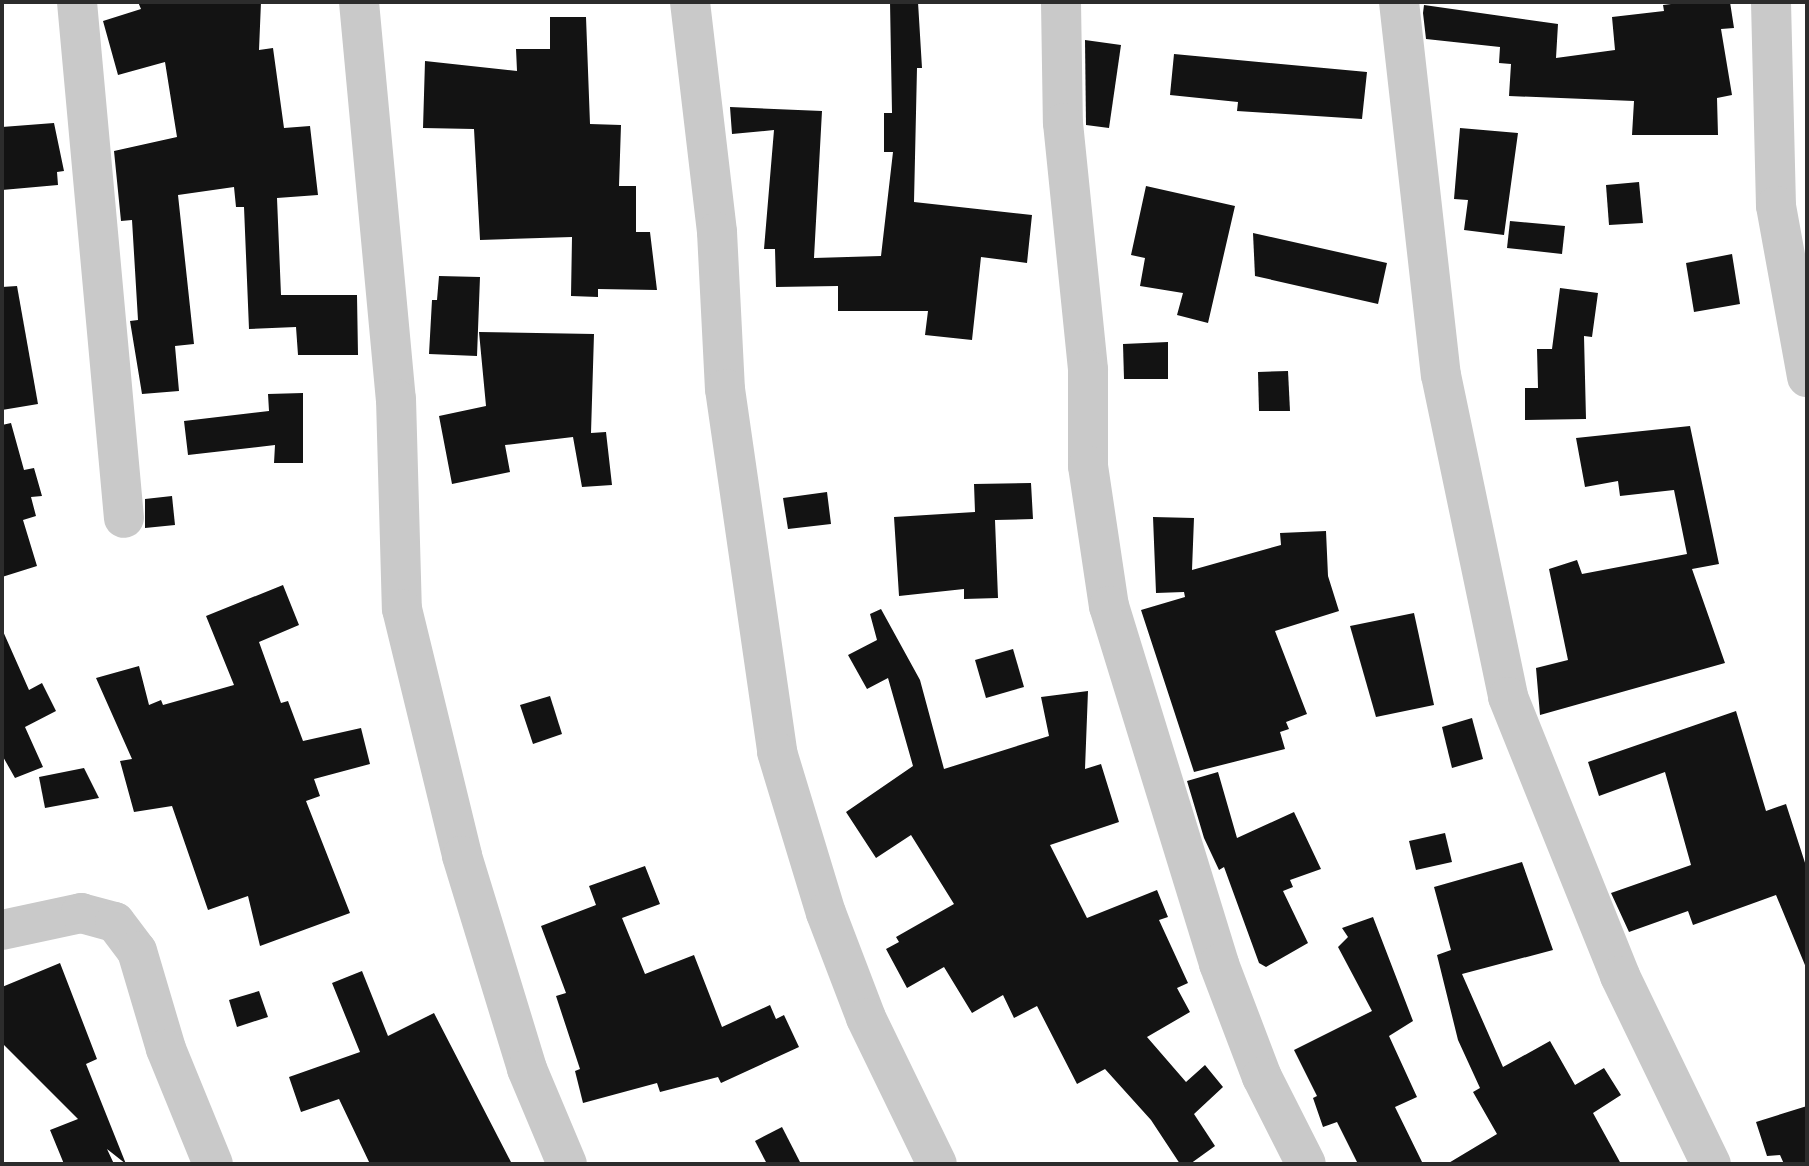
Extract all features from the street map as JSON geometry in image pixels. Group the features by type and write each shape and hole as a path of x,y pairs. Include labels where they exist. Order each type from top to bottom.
{"street":[{"path":"77,2 124,518"},
{"path":"359,2 396,399 402,609 462,856 527,1069 567,1164"},
{"path":"690,2 717,232 725,389 777,752 822,900 866,1018 937,1164"},
{"path":"1061,2 1063,123 1088,370 1088,466 1109,606 1219,964 1262,1077 1306,1164"},
{"path":"1399,2 1441,375 1508,697 1620,976 1711,1164"},
{"path":"1771,2 1776,206 1807,377"},
{"path":"2,930 81,913 115,922 137,951 166,1049 213,1164"}],"building":[{"path":"138,2 261,2 259,50 273,48 284,128 310,126 318,195 277,198 281,295 357,295 358,355 298,355 296,327 249,329 244,207 236,207 234,187 178,195 194,344 175,346 179,391 142,394 130,321 138,320 132,220 121,221 114,151 177,137 165,62 118,75 103,21 141,9"},
{"path":"890,2 918,2 922,68 917,68 914,202 1032,215 1027,263 981,257 972,340 925,335 928,311 838,311 838,286 776,287 775,249 764,249 774,130 732,134 730,107 822,111 814,258 881,256 893,152 884,152 884,113 892,113"},
{"path":"1730,2 1734,28 1721,29 1732,95 1717,98 1718,135 1632,135 1634,101 1509,96 1511,64 1499,63 1500,47 1426,39 1423,13 1424,5 1558,24 1556,58 1615,50 1612,17 1664,11 1663,5"},
{"path":"550,17 586,17 590,124 621,125 619,186 636,186 636,232 650,232 657,290 598,289 598,297 571,296 572,237 480,240 474,129 423,128 425,61 517,71 516,49 550,49"},
{"path":"1085,40 1121,45 1109,128 1086,125"},
{"path":"1174,54 1367,72 1362,119 1237,111 1238,102 1170,95"},
{"path":"54,123 64,171 57,172 58,185 2,190 2,127"},
{"path":"1460,128 1518,133 1504,235 1464,230 1468,200 1454,199"},
{"path":"1639,182 1643,223 1609,225 1606,185"},
{"path":"1146,186 1235,206 1208,323 1177,315 1183,293 1140,286 1145,258 1131,255"},
{"path":"1510,221 1565,226 1562,254 1507,248"},
{"path":"1253,233 1387,263 1378,304 1255,276"},
{"path":"1732,254 1740,304 1694,312 1686,263"},
{"path":"439,276 480,277 477,356 429,354 432,300 437,300"},
{"path":"17,286 38,404 2,410 2,287"},
{"path":"1560,288 1598,293 1592,337 1584,336 1586,419 1525,420 1525,388 1538,388 1537,349 1552,349"},
{"path":"479,332 594,334 591,433 606,432 612,485 582,487 573,437 505,445 510,472 452,484 439,416 486,406"},
{"path":"1168,342 1168,379 1124,379 1123,344"},
{"path":"1288,371 1290,411 1259,411 1258,372"},
{"path":"303,393 303,463 274,463 275,445 188,455 184,421 269,411 268,394"},
{"path":"11,423 24,470 34,468 42,496 31,497 36,516 23,520 37,566 2,577 2,425"},
{"path":"1690,426 1719,564 1692,569 1725,663 1540,715 1536,668 1568,660 1549,569 1577,560 1582,574 1687,554 1674,490 1620,496 1618,481 1585,487 1576,438"},
{"path":"1031,483 1033,519 995,520 998,598 964,599 964,589 899,596 894,517 975,512 974,484"},
{"path":"827,492 831,524 788,529 783,498"},
{"path":"172,496 175,525 145,528 145,499"},
{"path":"1153,517 1194,518 1192,570 1281,545 1280,533 1326,531 1328,576 1339,611 1275,631 1307,714 1286,722 1289,729 1280,732 1285,749 1194,772 1141,610 1185,597 1184,592 1156,593"},
{"path":"283,585 299,625 259,642 281,703 288,701 303,741 361,728 370,764 314,779 320,796 306,801 350,913 260,946 248,896 208,910 172,806 134,812 120,761 132,759 96,678 139,666 149,705 161,700 163,705 234,685 206,616"},
{"path":"881,609 920,680 944,769 1049,736 1041,697 1088,691 1085,769 1101,764 1119,822 1050,845 1087,918 1157,890 1168,917 1159,920 1188,983 1177,988 1190,1012 1147,1037 1186,1082 1205,1065 1223,1087 1194,1114 1215,1146 1190,1164 1180,1164 1151,1120 1105,1069 1077,1084 1037,1006 1014,1018 1003,995 972,1013 944,967 907,988 886,949 899,942 896,937 954,904 911,835 876,858 846,812 913,766 888,678 867,689 848,655 877,640 870,614"},
{"path":"1414,613 1434,705 1376,717 1350,626"},
{"path":"2,629 29,690 42,683 56,711 25,727 43,767 15,778 2,755"},
{"path":"1013,649 1024,687 986,698 975,660"},
{"path":"550,696 562,734 533,744 520,705"},
{"path":"1736,711 1766,811 1786,804 1807,869 1807,970 1776,895 1693,925 1688,911 1629,932 1611,893 1691,865 1665,772 1599,796 1588,762"},
{"path":"1472,718 1483,759 1452,768 1442,727"},
{"path":"84,768 99,798 45,808 39,777"},
{"path":"1218,772 1237,838 1294,812 1321,869 1290,880 1293,887 1283,891 1308,943 1266,967 1259,963 1224,867 1219,870 1204,838 1187,781"},
{"path":"1445,833 1452,862 1416,870 1409,841"},
{"path":"1522,862 1553,950 1462,974 1503,1067 1550,1041 1575,1085 1604,1068 1621,1095 1593,1113 1621,1164 1447,1164 1497,1134 1473,1092 1480,1088 1458,1040 1437,955 1451,950 1434,887"},
{"path":"645,866 660,904 622,918 645,974 694,955 722,1027 770,1005 776,1019 784,1015 799,1047 721,1083 718,1077 660,1092 657,1083 583,1103 575,1071 580,1069 556,996 566,993 541,926 596,905 589,886"},
{"path":"1373,917 1413,1021 1389,1036 1417,1097 1395,1107 1423,1164 1358,1164 1337,1122 1323,1127 1313,1098 1317,1096 1294,1050 1372,1011 1338,947 1348,937 1342,928"},
{"path":"60,963 97,1059 86,1064 126,1164 107,1149 114,1164 64,1164 50,1130 78,1119 2,1043 2,987"},
{"path":"362,971 388,1036 434,1013 512,1164 370,1164 339,1099 301,1112 289,1077 360,1052 332,983"},
{"path":"259,991 268,1017 237,1027 229,1000"},
{"path":"1807,1106 1807,1164 1784,1164 1780,1155 1767,1156 1756,1122"},
{"path":"782,1127 801,1164 767,1164 755,1141"}]}
